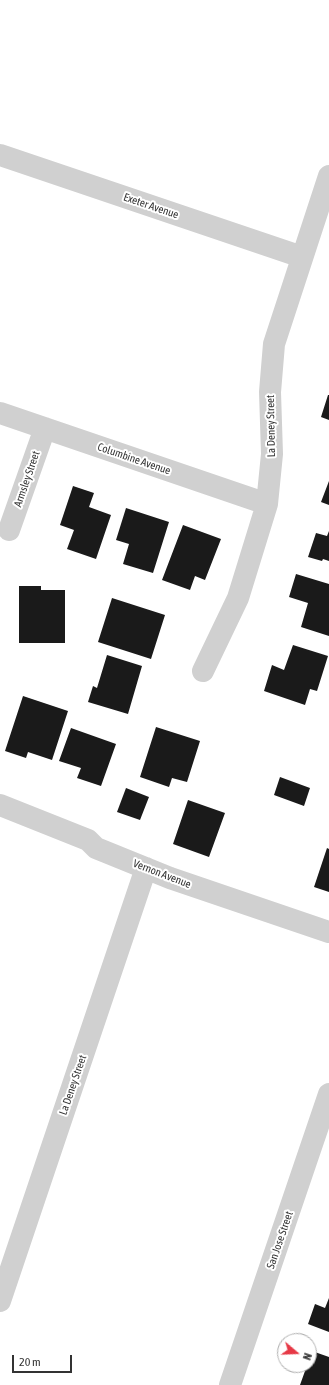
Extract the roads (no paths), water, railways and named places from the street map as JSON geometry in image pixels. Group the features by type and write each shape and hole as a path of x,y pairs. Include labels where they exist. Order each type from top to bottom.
{"street":[{"name":"Exeter Avenue","path":"0,155 302,257"},
{"name":"La Deney Street","path":"203,671 238,598 267,504 272,454 270,392 274,344 329,176"},
{"name":"Columbine Avenue","path":"0,413 267,504"},
{"name":"Armsley Street","path":"9,530 45,428"},
{"name":"Vernon Avenue","path":"0,805 88,840 96,848 170,878 329,932"},
{"name":"La Deney Street","path":"0,1301 146,868"},
{"name":"San Jose Street","path":"230,1385 329,1094"}]}
